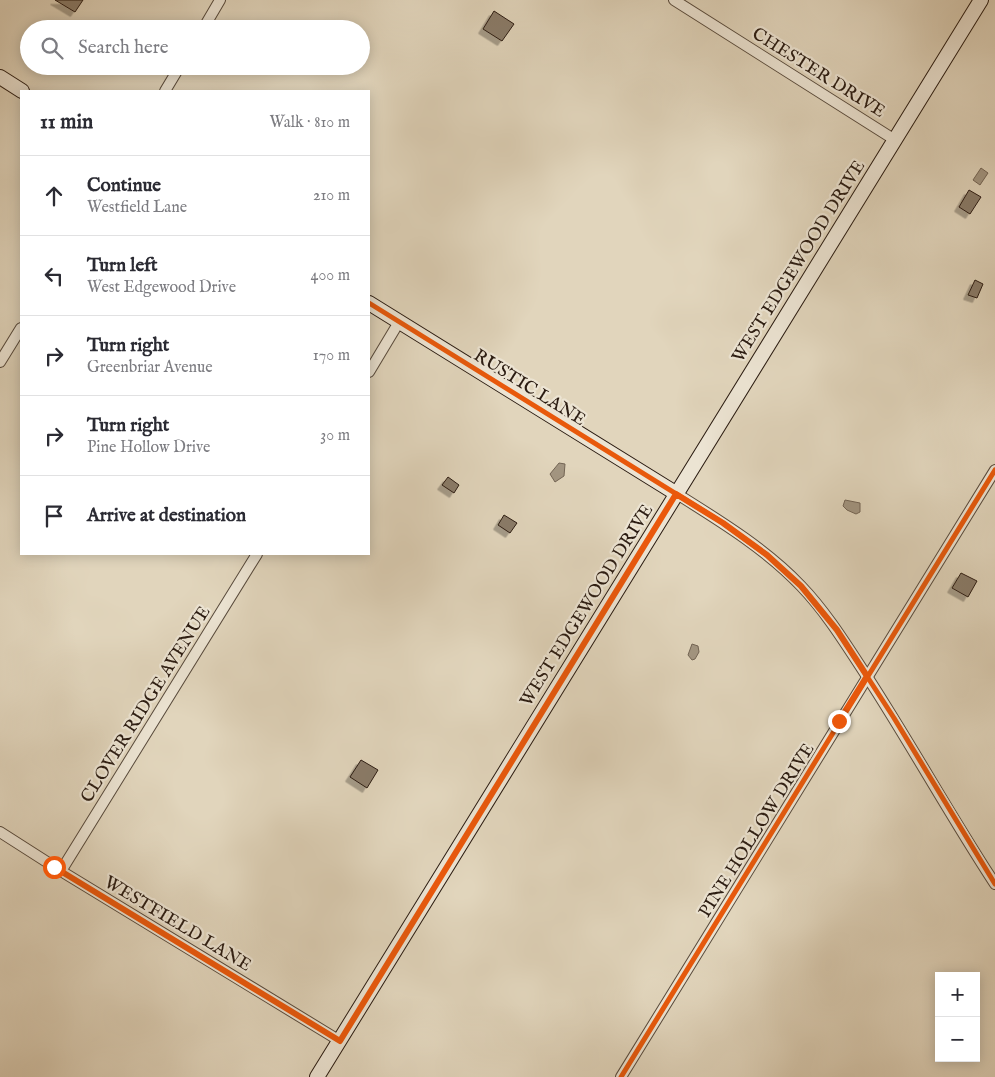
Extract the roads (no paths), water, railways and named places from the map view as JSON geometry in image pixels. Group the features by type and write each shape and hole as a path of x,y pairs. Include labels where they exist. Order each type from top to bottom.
{"main road":[{"name":"WEST EDGEWOOD DRIVE","path":"317,1077 980,0"},
{"path":"0,77 20,90"},
{"name":"RUSTIC LANE","path":"370,304 676,494"}],"street":[{"path":"208,20 220,0"},
{"name":"CHESTER DRIVE","path":"674,0 895,140"},
{"path":"166,90 175,75"},
{"path":"370,370 399,322"},
{"path":"0,362 20,330"},
{"name":"PINE HOLLOW DRIVE","path":"621,1077 867,676 993,477"},
{"path":"676,494 723,523 767,555 801,586 837,630 995,884"},
{"name":"CLOVER RIDGE AVENUE","path":"61,871 256,555"},
{"name":"WESTFIELD LANE","path":"0,832 340,1041"}]}
